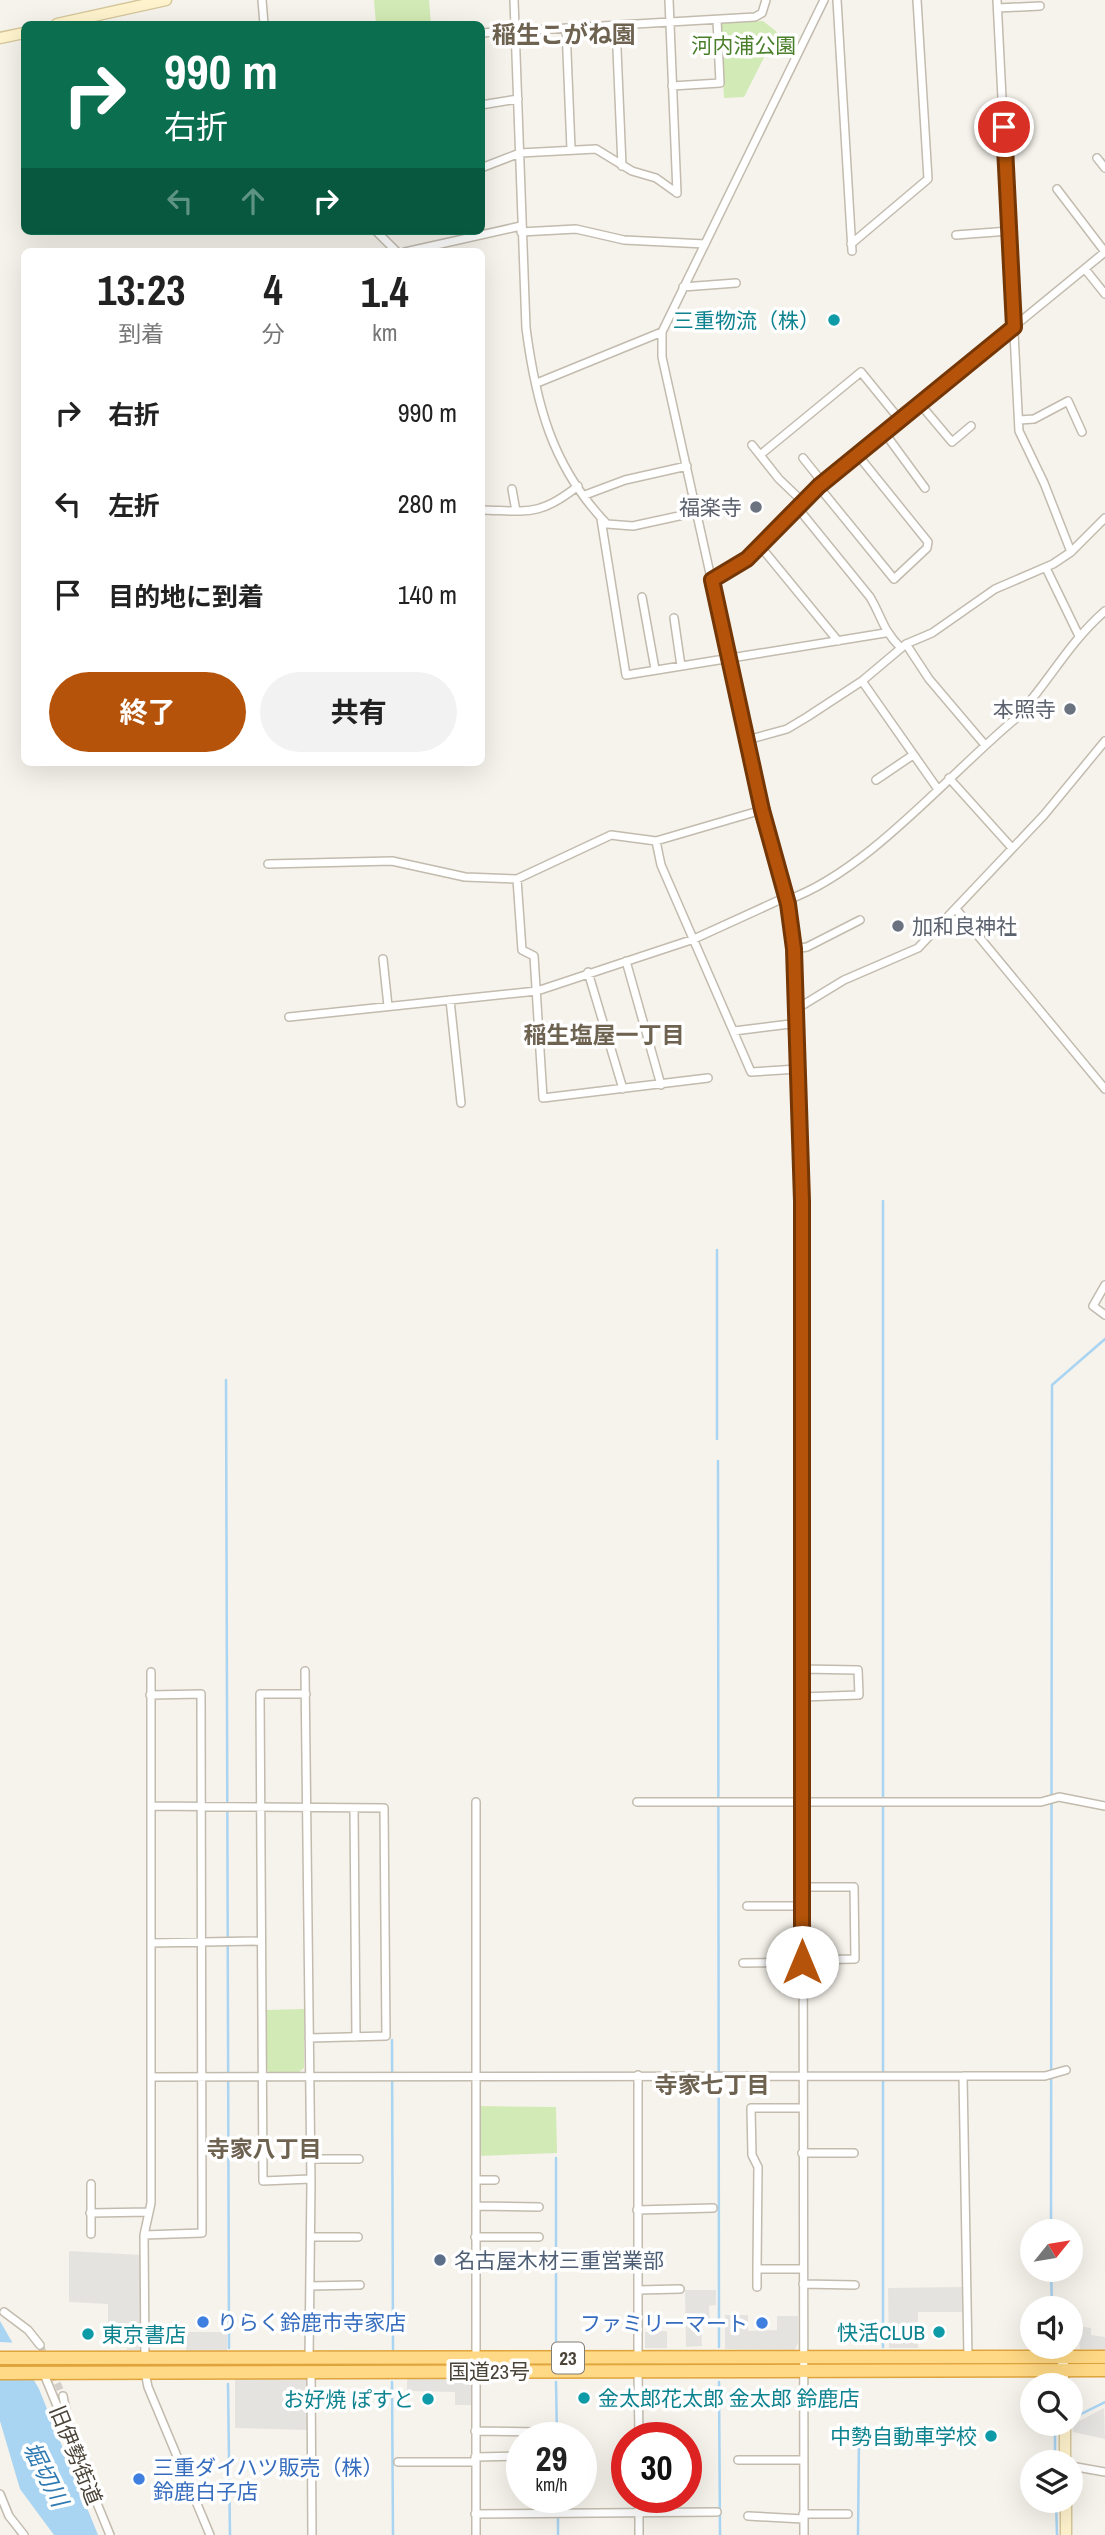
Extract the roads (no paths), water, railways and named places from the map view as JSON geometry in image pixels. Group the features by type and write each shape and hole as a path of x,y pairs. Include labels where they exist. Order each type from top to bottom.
{"highway":[{"name":"国道23号","path":"475,2365 638,2372 1020,2356"},
{"name":"国道23号","path":"1083,2356 1105,2357"},
{"name":"国道23号","path":"0,2358 145,2365 475,2365 638,2358 802,2366 1105,2371"},
{"name":"国道23号","path":"0,2373 117,2375 145,2365"}],"main road":[{"path":"71,21 166,0"},
{"path":"0,38 21,34"},
{"path":"1063,2359 1063,2370"},
{"path":"1066,2513 1066,2535"}],"street":[{"path":"262,0 264,21"},
{"path":"513,0 526,328 532,370 554,450 607,524 633,526 696,512"},
{"path":"485,166 520,153 596,149 622,166 656,178 677,193 669,0"},
{"path":"485,33 755,17 762,13 766,0"},
{"path":"804,2535 799,1069 794,949 787,899 762,810 662,357 662,332 824,0"},
{"path":"837,0 851,247 928,179 917,0"},
{"path":"1040,6 998,4 1019,419 1021,441 1044,483 1070,552"},
{"path":"672,86 720,83 717,20"},
{"path":"616,26 622,166"},
{"path":"566,29 571,149"},
{"path":"485,104 518,99"},
{"path":"1097,158 1105,168"},
{"path":"712,580 741,564 821,485 1105,252 1057,189"},
{"path":"425,248 521,229 576,229 624,240 705,244"},
{"path":"956,235 1009,231"},
{"path":"380,235 393,248"},
{"path":"1085,269 1105,294"},
{"path":"683,287 736,283"},
{"path":"537,383 662,332"},
{"path":"760,455 861,372 900,420"},
{"path":"1019,419 1034,419 1068,401 1082,432"},
{"path":"920,404 952,442 971,426"},
{"path":"884,432 925,488"},
{"path":"752,445 870,597 880,613 885,633 904,646 985,745"},
{"path":"803,458 894,579 927,548 928,542 858,454"},
{"path":"585,495 625,480 687,466"},
{"path":"485,510 524,513 555,504 578,486"},
{"path":"512,489 516,511"},
{"path":"601,518 626,675 885,633"},
{"path":"747,740 787,729 862,681 904,646 932,633 995,589 1046,568 1070,552 1105,518"},
{"path":"760,546 838,641"},
{"path":"1046,568 1079,636"},
{"path":"642,597 655,670"},
{"path":"289,1017 537,991 694,939 804,894 853,862 985,745 1034,699 1079,636 1104,614"},
{"path":"674,618 681,666"},
{"path":"862,681 937,788"},
{"path":"797,1008 844,979 918,948 1012,848 1105,741"},
{"path":"876,780 913,755"},
{"path":"949,778 1012,848"},
{"path":"268,864 392,860 465,877 517,879 611,835 656,841 762,810"},
{"path":"656,841 661,865 716,997 751,1072 799,1069"},
{"path":"517,879 523,950 534,956 543,1098 708,1078"},
{"path":"956,909 1105,1089"},
{"path":"794,949 807,947 860,920"},
{"path":"383,959 388,1006"},
{"path":"626,961 661,1085"},
{"path":"588,972 623,1089"},
{"path":"450,1000 461,1103"},
{"path":"734,1031 797,1023"},
{"path":"1105,1285 1093,1307 1105,1315"},
{"path":"802,1669 858,1670 859,1695 802,1697"},
{"path":"305,1671 312,2535"},
{"path":"151,1672 151,2077 149,2212 144,2235 145,2365 148,2387 210,2535"},
{"path":"144,2235 202,2233 201,1694 150,1695"},
{"path":"306,1694 260,1694 262,2077 263,2181 310,2179"},
{"path":"637,1802 1056,1799 1105,1806"},
{"path":"476,1802 476,2535"},
{"path":"151,1806 384,1808 386,2036 309,2038"},
{"path":"354,1808 356,2037"},
{"path":"743,1963 855,1959 854,1887 801,1887"},
{"path":"747,1906 801,1906"},
{"path":"151,1943 261,1941"},
{"path":"151,2077 801,2074 1045,2076 1066,2070"},
{"path":"638,2075 638,2358"},
{"path":"963,2076 968,2357"},
{"path":"757,2287 758,2166 752,2155 751,2108 802,2108"},
{"path":"802,2153 854,2153"},
{"path":"310,2159 359,2159"},
{"path":"476,2180 495,2180"},
{"path":"91,2184 91,2234"},
{"path":"476,2206 539,2207"},
{"path":"638,2210 713,2208"},
{"path":"90,2213 149,2212"},
{"path":"475,2236 539,2237"},
{"path":"311,2237 358,2237"},
{"path":"560,2263 638,2263"},
{"path":"757,2269 802,2269"},
{"path":"803,2284 855,2285"},
{"path":"310,2286 360,2285"},
{"path":"638,2290 680,2289"},
{"path":"4,2312 28,2330 40,2346"},
{"path":"638,2372 639,2422"},
{"name":"旧伊勢街道","path":"42,2374 110,2535"},
{"path":"63,2396 68,2408 70,2439"},
{"path":"475,2431 506,2431"},
{"path":"398,2462 506,2457"},
{"path":"738,2460 804,2460"},
{"path":"1083,2468 1105,2472"},
{"path":"0,2494 4,2516 24,2535"},
{"path":"702,2512 717,2512"},
{"path":"475,2514 639,2513 639,2535"},
{"path":"748,2516 848,2514"}],"water":[{"name":"堀切川","path":"0,2321 39,2389 98,2535 54,2535 20,2489 0,2421"}],"waterway":[{"path":"883,1201 883,2347"},
{"path":"717,1250 717,1439"},
{"path":"1051,2219 1052,1385 1105,1339"},
{"path":"226,1380 229,2348"},
{"path":"718,1461 719,2347"},
{"path":"392,2040 393,2349"},
{"path":"556,2158 556,2348"},
{"path":"1051,2282 1052,2296"},
{"path":"392,2382 393,2535"},
{"path":"556,2382 557,2422"},
{"path":"719,2382 720,2535"},
{"path":"228,2384 230,2535"},
{"path":"1083,2413 1105,2402"},
{"path":"1055,2436 1055,2450"},
{"path":"858,2535 859,2437"},
{"path":"1056,2513 1057,2535"},
{"path":"558,2516 558,2535"}],"tunnel":[{"path":"40,2345 63,2396"}],"place":[{"name":"三重物流（株）","path":"834,320"},
{"name":"福楽寺","path":"756,507"},
{"name":"本照寺","path":"1070,709"},
{"name":"加和良神社","path":"898,926"},
{"name":"名古屋木材三重営業部","path":"440,2260"},
{"name":"りらく鈴鹿市寺家店","path":"203,2322"},
{"name":"ファミリーマート","path":"762,2323"},
{"name":"快活CLUB","path":"939,2332"},
{"name":"東京書店","path":"88,2334"},
{"name":"金太郎花太郎 金太郎 鈴鹿店","path":"584,2398"},
{"name":"お好焼 ぽすと","path":"428,2399"},
{"name":"中勢自動車学校","path":"991,2436"},
{"name":"三重ダイハツ販売（株） 鈴鹿白子店","path":"139,2479"}],"district":[{"name":"稲生こがね園","path":"564,34"},
{"name":"稲生塩屋一丁目","path":"604,1034"},
{"name":"寺家七丁目","path":"712,2084"},
{"name":"寺家八丁目","path":"264,2148"}],"park label":[{"name":"河内浦公園","path":"744,45"}]}
